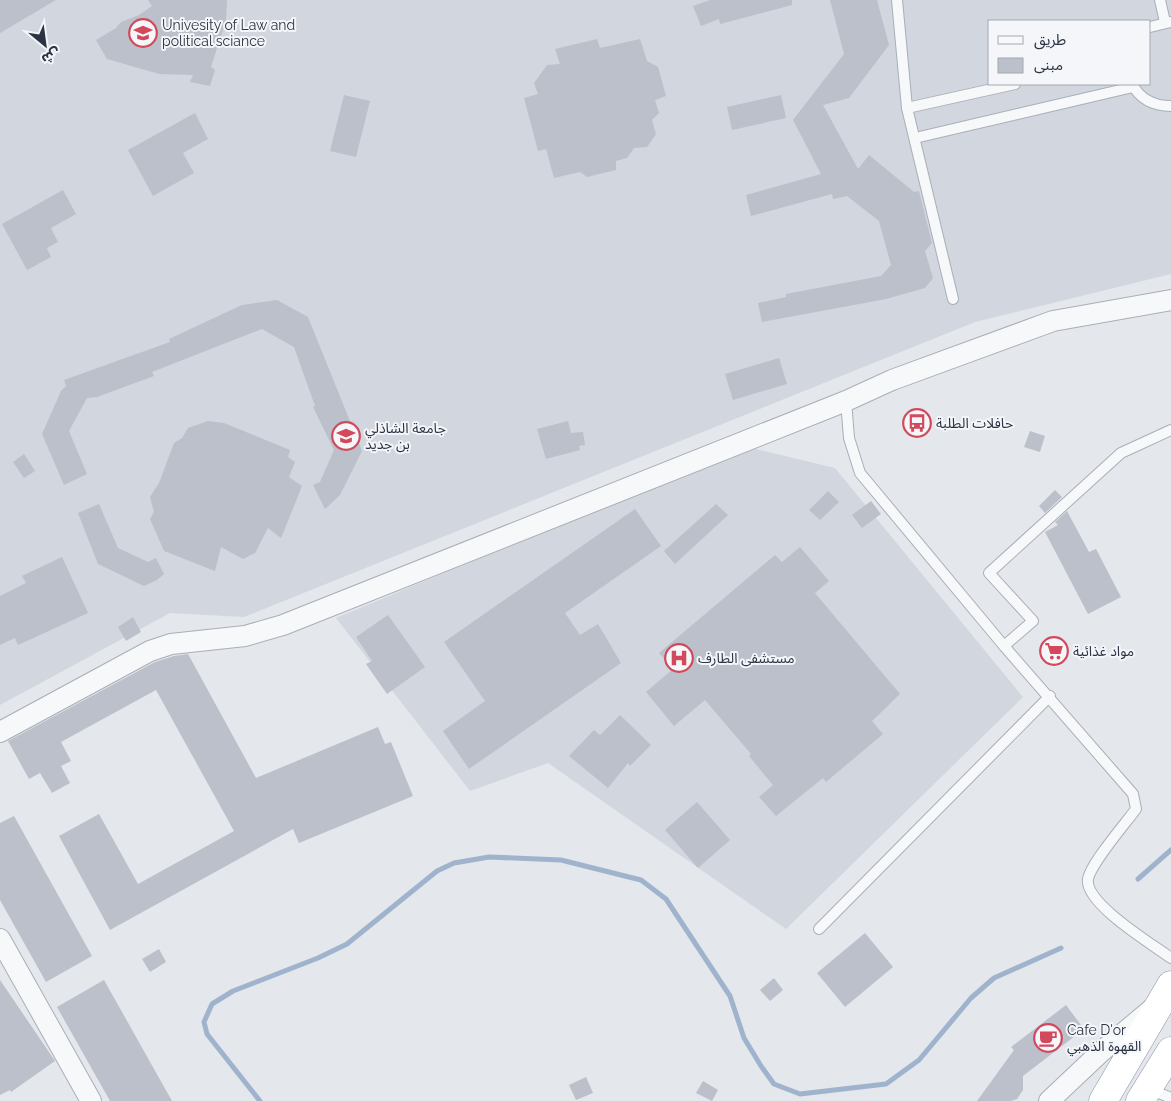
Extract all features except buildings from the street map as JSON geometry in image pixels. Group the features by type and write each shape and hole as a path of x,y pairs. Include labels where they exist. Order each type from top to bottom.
{"highway":[{"path":"1103,1101 1166,994"},
{"path":"1153,1096 1171,1050"}],"street":[{"path":"0,732 150,651 171,644 245,636 282,625 846,401 892,380 1053,320 1171,300"},
{"path":"0,940 91,1101"},
{"path":"1049,1101 1166,994"}],"lane":[{"path":"897,0 908,108 953,299"},
{"path":"1151,27 1168,22 1160,0"},
{"path":"908,108 1011,85"},
{"path":"915,138 1132,85 1142,98 1155,104 1171,106"},
{"path":"846,401 849,438 860,473 1004,646 1050,696 1133,794 1136,801 1136,809 1094,867 1088,878 1088,887 1100,905 1171,958"},
{"path":"1004,646 1033,621 989,573 1122,453 1171,430"},
{"path":"819,929 1050,696"}],"shaded area":[{"name":"جامعة الشاذلي بن جديد","path":"0,0 1171,0 1171,274 975,322 244,617 170,613 0,705"},
{"name":"مستشفى الطارف","path":"747,447 835,468 1023,697 786,929 548,763 470,791 336,618"}],"waterway":[{"path":"1138,879 1171,850"},
{"path":"260,1101 207,1034 204,1022 212,1004 233,991 318,958 347,944 437,871 454,863 489,857 561,860 641,880 666,899 730,996 744,1038 774,1084 800,1094 886,1084 919,1060 971,998 994,978 1061,948"}],"place":[{"name":"Univesity of Law and political sciance","path":"143,33"},
{"name":"حافلات الطلبة","path":"917,423"},
{"name":"جامعة الشاذلي بن جديد","path":"346,436"},
{"name":"مواد غذائية","path":"1054,651"},
{"name":"مستشفى الطارف","path":"679,658"},
{"name":"Cafe D'or القهوة الذهبي","path":"1048,1038"}]}
